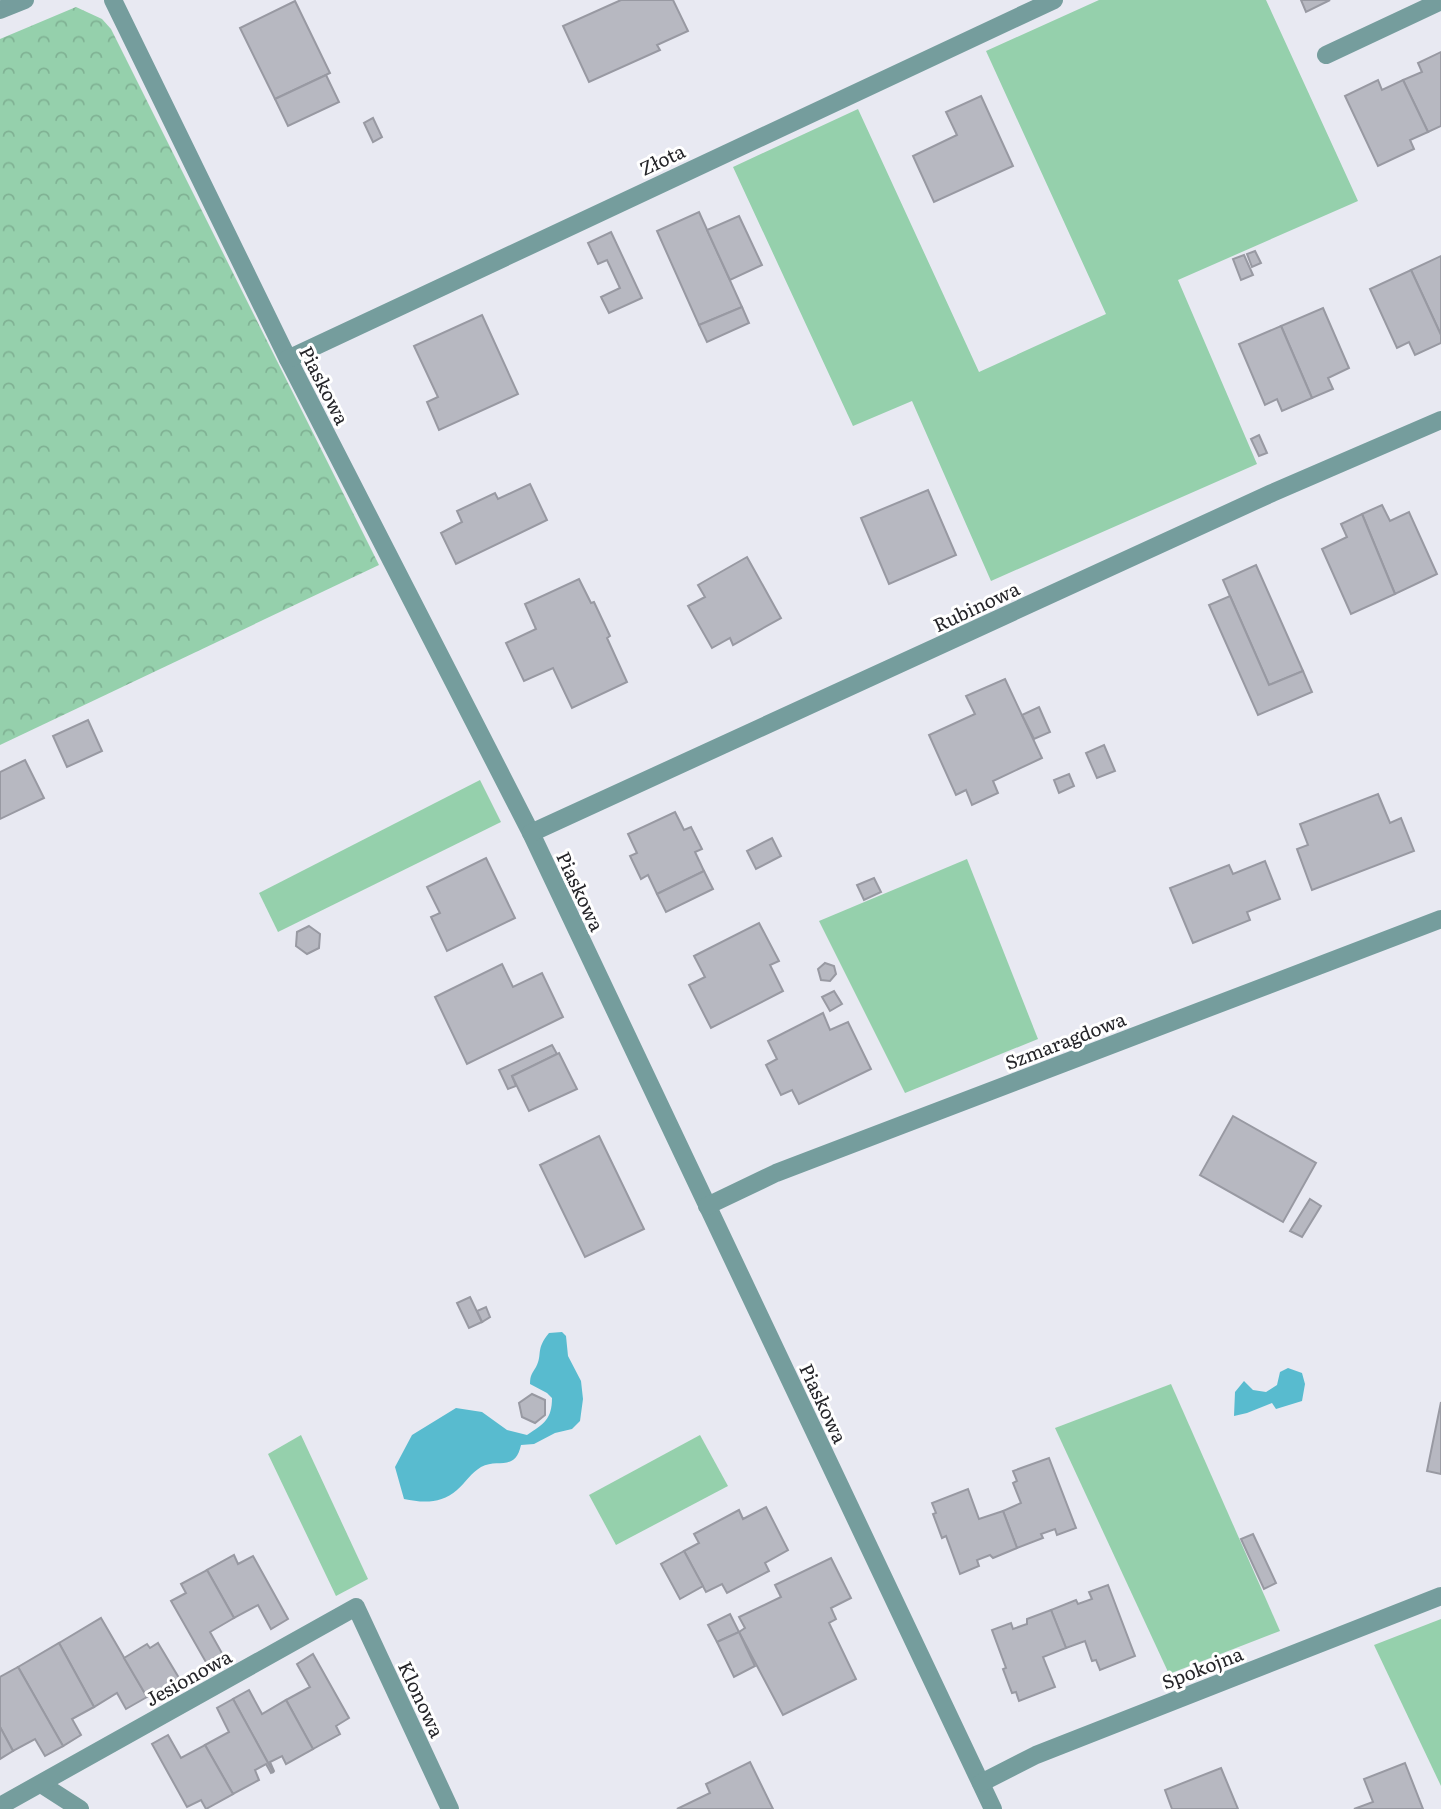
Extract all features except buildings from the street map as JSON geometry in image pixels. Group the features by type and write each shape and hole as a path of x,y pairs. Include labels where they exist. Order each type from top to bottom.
{"street":[{"path":"0,10 24,0"},
{"name":"Piaskowa","path":"113,0 288,359 531,834 993,1809"},
{"name":"Złota","path":"288,359 1054,0"},
{"path":"1326,55 1441,1"},
{"name":"Rubinowa","path":"531,834 1272,493 1441,419"},
{"name":"Szmaragdowa","path":"707,1206 776,1173 1441,919"},
{"name":"Spokojna","path":"981,1783 1036,1755 1441,1596"},
{"name":"Jesionowa","path":"0,1806 356,1607"},
{"name":"Klonowa","path":"356,1607 450,1809"},
{"path":"41,1784 80,1809"}],"green space":[{"path":"1099,0 1266,0 1358,201 1178,280 1257,464 991,581 912,401 853,426 733,167 858,109 979,372 1106,314 986,51"},
{"path":"76,7 102,19 111,29 379,565 0,745 0,39"},
{"path":"480,780 501,822 278,932 259,893"},
{"path":"967,859 1038,1039 905,1093 819,921"},
{"path":"1171,1384 1280,1631 1169,1674 1055,1428"},
{"path":"301,1435 368,1579 336,1596 268,1454"},
{"path":"700,1435 728,1486 616,1545 589,1495"},
{"path":"1441,1619 1441,1786 1374,1645"}],"water":[{"path":"562,1332 566,1336 568,1356 581,1381 583,1399 580,1421 572,1429 555,1433 534,1444 521,1445 515,1459 481,1467 445,1498 425,1502 404,1499 395,1467 412,1435 456,1408 482,1412 507,1430 527,1435 542,1424 549,1416 552,1398 530,1384 530,1379 549,1333"},
{"path":"1288,1368 1302,1373 1305,1384 1302,1401 1276,1409 1272,1403 1234,1416 1235,1392 1244,1381 1253,1390 1266,1392 1277,1385 1280,1372"}]}
